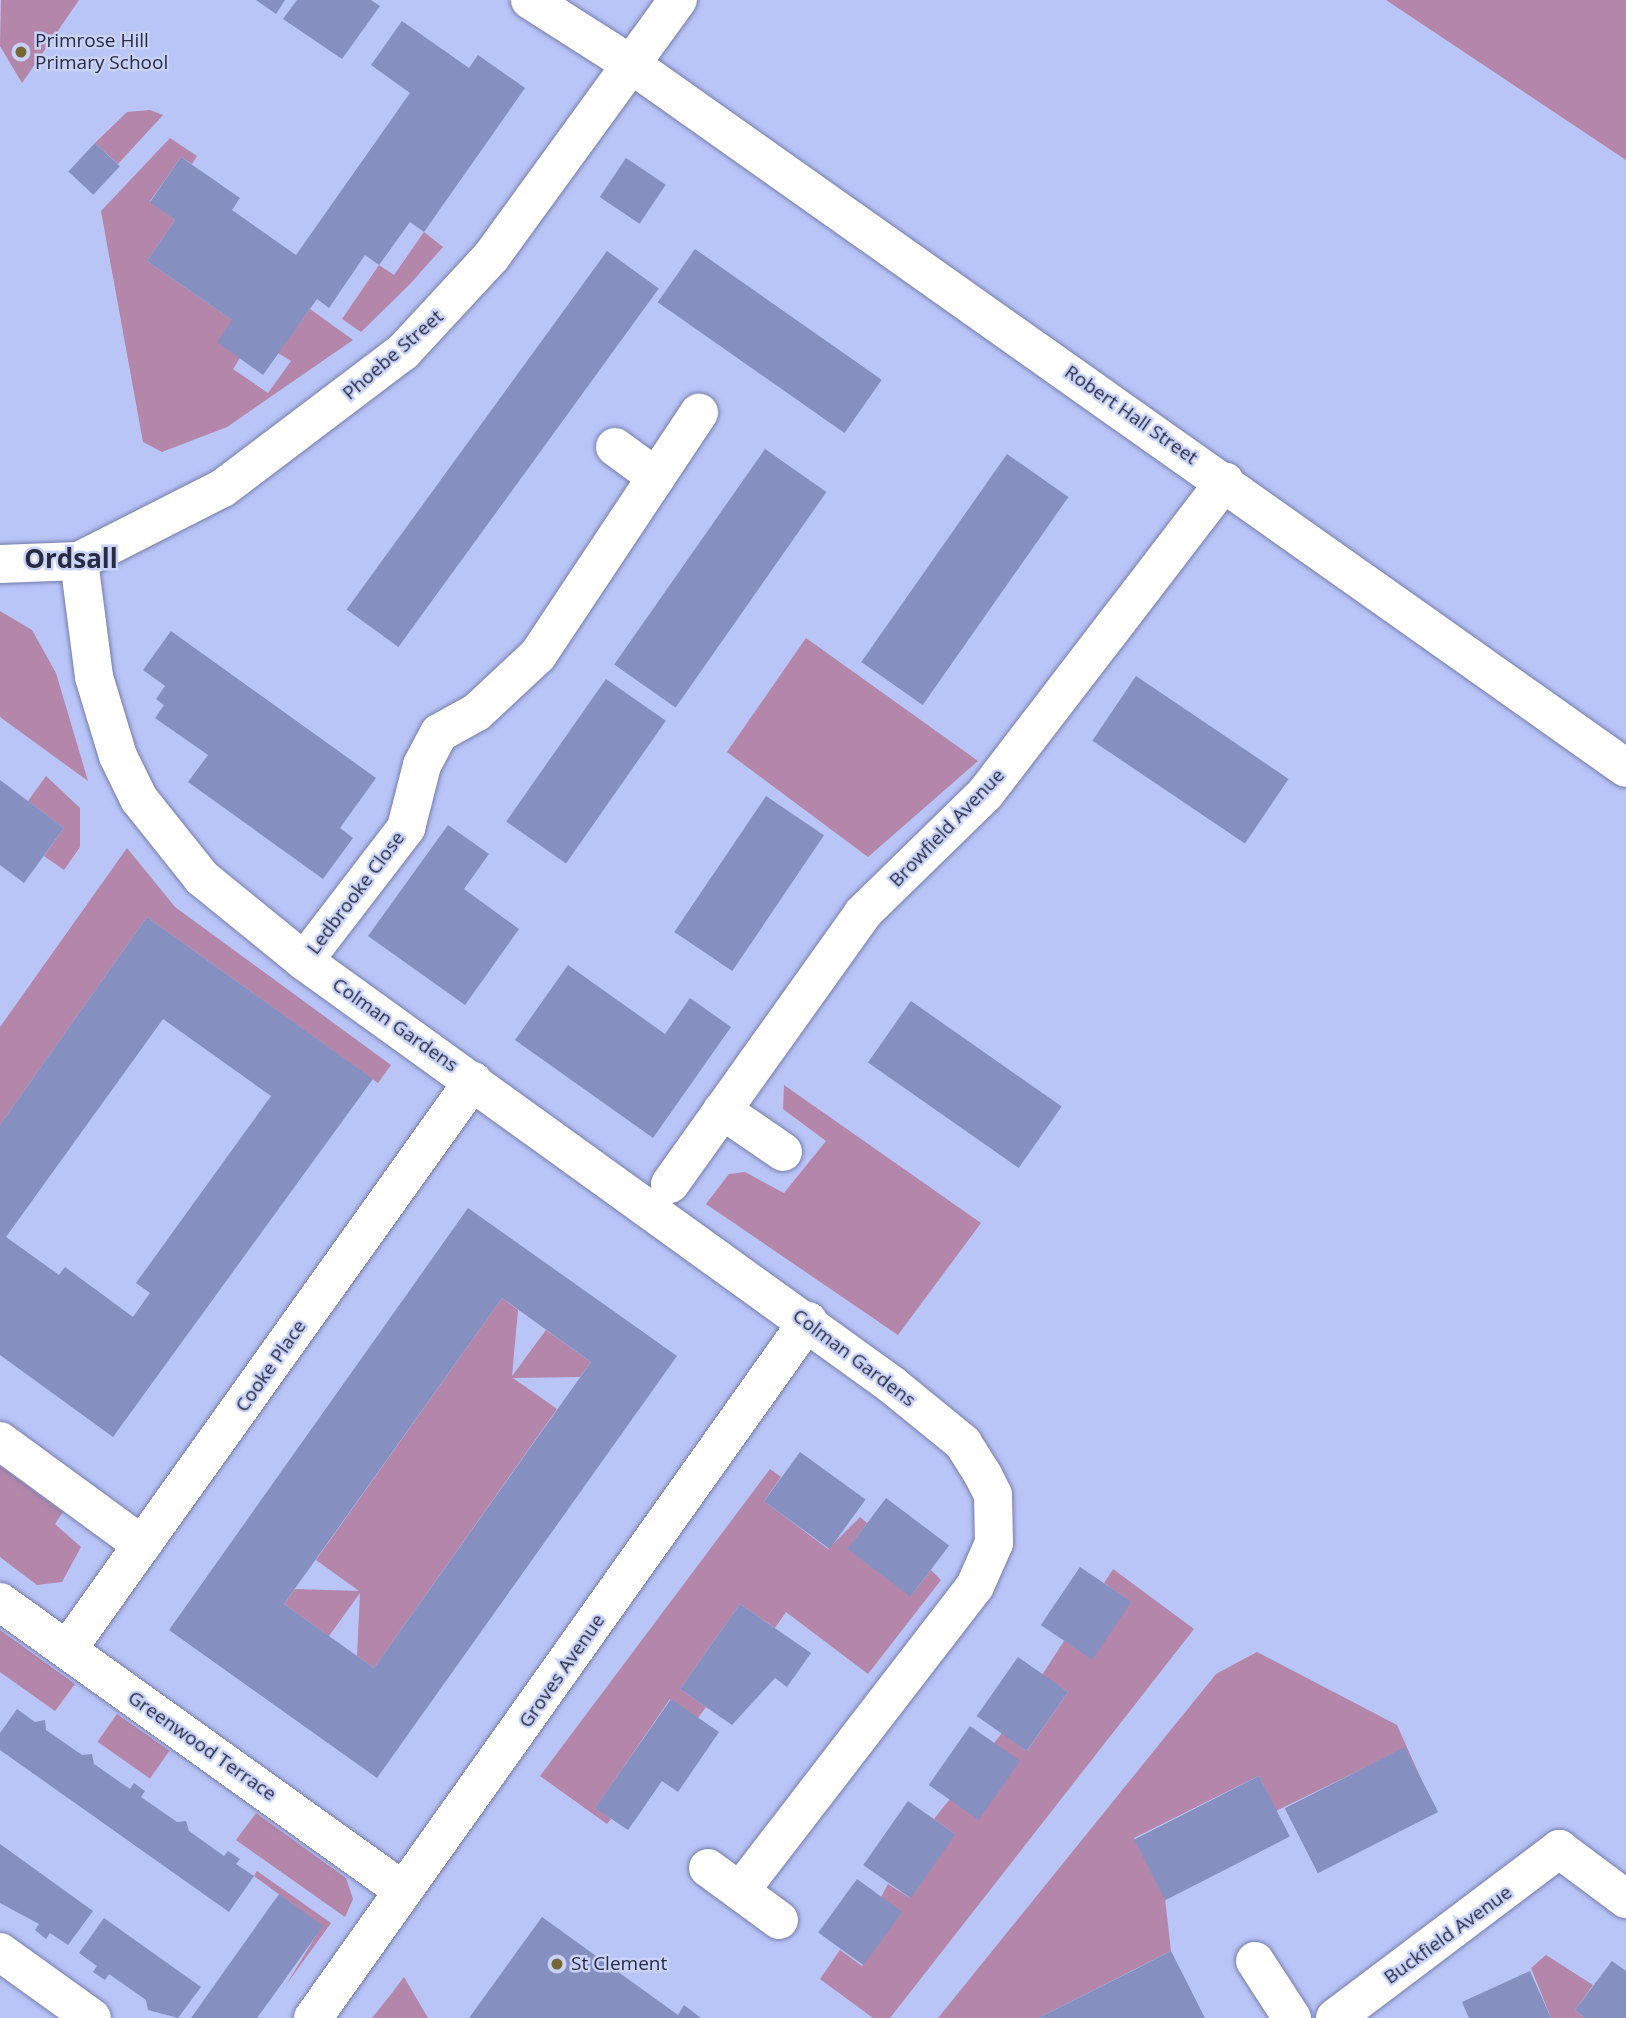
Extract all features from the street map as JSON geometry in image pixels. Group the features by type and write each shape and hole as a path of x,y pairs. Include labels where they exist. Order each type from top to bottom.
{"street":[{"name":"Robert Hall Street","path":"530,0 632,65 1225,481 1626,768"},
{"name":"Phoebe Street","path":"0,564 79,561 223,488 403,352 491,257 678,0"},
{"name":"Ledbrooke Close","path":"79,561 94,677 139,799 202,878 304,961 406,828 422,765 439,733 477,712 538,654 698,413"},
{"path":"615,447 656,477"},
{"name":"Browfield Avenue","path":"677,1175 863,913 985,794 1225,481"},
{"name":"Colman Gardens","path":"304,961 808,1321 963,1443 993,1495 994,1543 975,1587 740,1891"},
{"name":"Cooke Place","path":"67,1650 473,1081"},
{"path":"722,1110 783,1152"},
{"name":"Groves Avenue","path":"313,2018 808,1321"},
{"path":"0,1441 142,1545"},
{"name":"Greenwood Terrace","path":"0,1602 403,1890"},
{"name":"Buckfield Avenue","path":"1335,2018 1559,1849 1626,1899"},
{"path":"708,1867 779,1920"},
{"path":"0,1952 92,2018"},
{"path":"1255,1961 1292,2018"}],"shaded area":[{"name":"Primrose Hill Primary School","path":"1,0 79,0 22,83 0,46"},
{"path":"1386,0 1626,0 1626,160"},
{"path":"150,110 163,115 118,164 95,143 127,112"},
{"path":"170,138 197,156 192,164 181,157 150,201 175,220 147,261 232,320 240,358 233,369 268,393 291,361 278,353 310,309 353,340 227,427 162,452 143,442 101,211"},
{"path":"424,232 443,247 410,284 361,332 342,319 379,265 394,275"},
{"path":"0,611 32,630 56,673 88,781 0,717"},
{"path":"806,638 978,761 868,857 727,752"},
{"path":"46,776 80,808 80,847 64,870 44,856 64,828 28,801"},
{"path":"127,848 175,907 391,1065 378,1083 147,917 0,1125 0,1027"},
{"path":"784,1085 981,1223 898,1335 706,1204 729,1174 745,1172 784,1193 826,1141 783,1109"},
{"path":"502,1298 518,1310 512,1376 546,1330 591,1362 580,1377 513,1378 557,1409 374,1668 357,1656 360,1593 329,1636 284,1604 295,1589 359,1591 316,1560"},
{"path":"0,1466 63,1512 55,1524 81,1547 62,1582 37,1585 0,1557"},
{"path":"770,1469 781,1477 764,1501 828,1549 860,1517 867,1523 848,1549 911,1596 931,1570 941,1580 868,1674 786,1612 775,1628 740,1604 680,1689 706,1707 698,1718 670,1699 596,1807 611,1819 607,1824 540,1776"},
{"path":"1113,1569 1194,1629 890,2018 873,2018 820,1979 840,1950 862,1966 901,1913 881,1897 888,1884 910,1898 955,1834 934,1819 1002,1733 1027,1751 1068,1692 1042,1675 1064,1641 1131,1602 1104,1583"},
{"path":"0,1630 75,1684 55,1711 0,1672"},
{"path":"1257,1652 1397,1725 1422,1781 1405,1748 1276,1811 1259,1776 1228,1791 1134,1838 1165,1899 1171,1951 1038,2018 938,2018 1216,1674"},
{"path":"117,1714 169,1751 150,1779 97,1742"},
{"path":"256,1813 346,1878 353,1899 345,1917 236,1840"},
{"path":"257,1871 331,1923 286,1985 322,1926 254,1876"},
{"path":"1546,1955 1593,1985 1575,2010 1585,2018 1551,2018 1531,1968"},
{"path":"404,1977 428,2018 372,2018 392,1993"}],"building":[{"path":"256,0 285,0 276,14"},
{"path":"297,0 371,0 380,6 342,59 283,19"},
{"path":"402,21 469,68 478,55 525,88 424,232 410,222 379,265 365,255 329,308 317,299 263,375 217,342 232,320 147,261 175,220 150,202 181,157 240,198 232,210 296,255 410,93 371,65"},
{"path":"95,143 120,166 93,195 68,172"},
{"path":"626,158 666,185 640,224 600,197"},
{"path":"695,249 882,380 844,433 658,302"},
{"path":"607,251 659,289 398,647 347,609"},
{"path":"765,449 826,492 676,707 614,664"},
{"path":"1007,454 1068,497 923,705 861,662"},
{"path":"171,631 376,778 340,828 353,838 323,879 188,782 208,755 155,718 164,705 156,699 165,686 143,670"},
{"path":"1136,676 1289,779 1245,844 1092,741"},
{"path":"606,679 666,721 566,863 506,822"},
{"path":"0,780 64,828 24,883 0,865"},
{"path":"766,796 824,835 732,971 674,932"},
{"path":"448,825 489,854 464,889 519,929 465,1005 368,936"},
{"path":"147,917 373,1079 113,1437 0,1355 0,1125","holes":["163,1019 271,1096 136,1283 150,1293 133,1317 65,1267 59,1275 6,1237"]},
{"path":"568,965 665,1034 690,998 731,1027 653,1138 515,1040"},
{"path":"911,1001 1062,1107 1019,1168 868,1062"},
{"path":"468,1208 677,1356 377,1778 169,1630","holes":["502,1298 591,1362 374,1668 284,1604"]},
{"path":"800,1452 866,1500 830,1549 764,1501"},
{"path":"886,1498 949,1546 911,1597 847,1549"},
{"path":"1080,1567 1131,1602 1092,1660 1041,1625"},
{"path":"740,1604 811,1653 787,1687 775,1678 732,1725 680,1689"},
{"path":"1018,1657 1068,1692 1027,1751 977,1716"},
{"path":"671,1699 719,1732 678,1792 662,1781 628,1830 595,1808"},
{"path":"17,1709 35,1722 45,1720 46,1730 82,1755 92,1754 94,1764 130,1789 134,1783 145,1791 141,1797 177,1822 186,1821 189,1831 224,1856 228,1851 240,1859 236,1864 254,1876 229,1912 0,1750 0,1733"},
{"path":"970,1726 1020,1761 979,1820 929,1785"},
{"path":"1405,1747 1438,1812 1318,1873 1285,1808"},
{"path":"1259,1776 1290,1837 1165,1900 1134,1840"},
{"path":"908,1801 956,1834 911,1898 863,1865"},
{"path":"0,1844 93,1911 68,1945 50,1933 46,1939 35,1930 39,1924 0,1903"},
{"path":"857,1879 902,1912 864,1965 818,1932"},
{"path":"279,1894 323,1926 257,2018 191,2018"},
{"name":"St Clement","path":"542,1917 678,2015 684,2005 701,2018 469,2018"},
{"path":"104,1918 201,1987 178,2018 148,2010 146,2000 109,1974 105,1980 93,1972 97,1966 79,1953"},
{"path":"1171,1951 1205,2018 1038,2018 1138,1968"},
{"path":"1612,1961 1626,1971 1626,2018 1585,2018 1575,2010"},
{"path":"1530,1971 1551,2018 1469,2018 1462,2002"}],"place":[{"name":"Primrose Hill Primary School","path":"21,52"},
{"name":"St Clement","path":"557,1964"}],"district":[{"name":"Ordsall","path":"71,559"}]}
